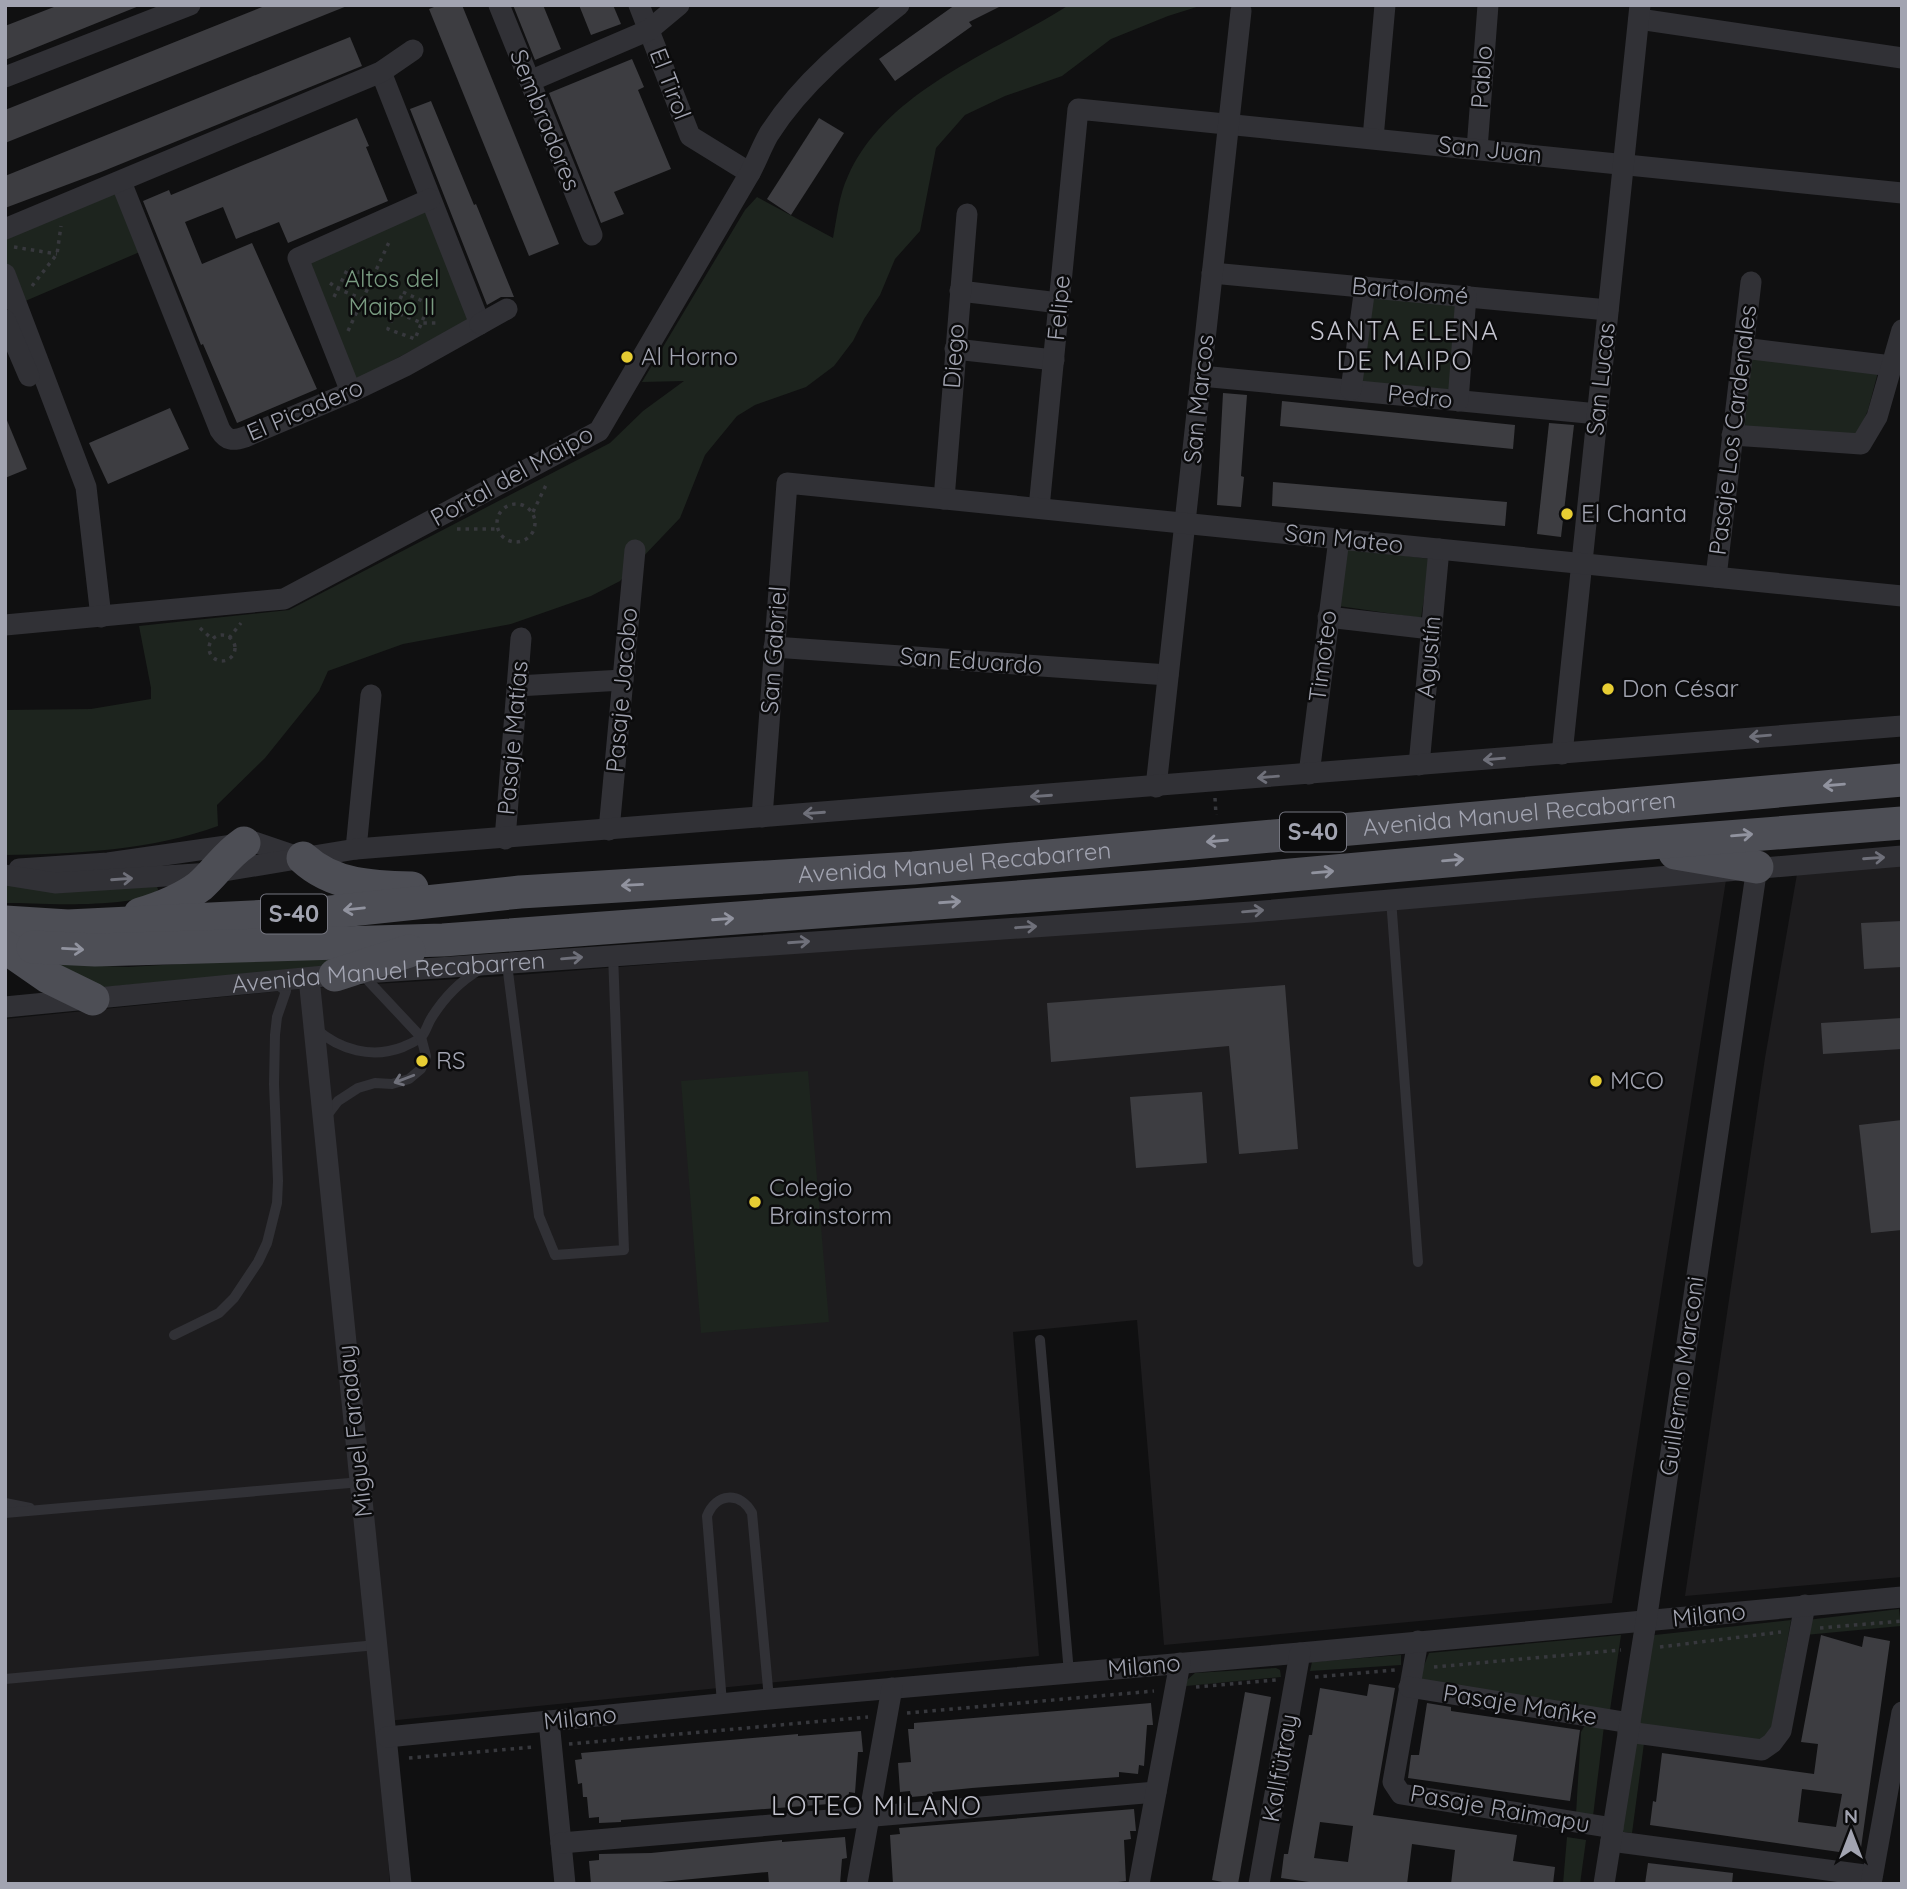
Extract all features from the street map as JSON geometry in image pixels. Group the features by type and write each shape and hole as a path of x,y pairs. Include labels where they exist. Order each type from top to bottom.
{"main road":[{"name":"Avenida Manuel Recabarren","path":"5,922 68,926 312,914 520,892 914,869 1902,780"},
{"name":"Avenida Manuel Recabarren","path":"5,946 95,950 443,940 1191,884 1902,823"},
{"path":"68,926 111,922 153,910 187,894 200,886 224,859 244,843"},
{"path":"1625,845 1757,867"},
{"path":"303,859 325,875 350,882 399,887 520,892"},
{"path":"335,975 443,940"},
{"path":"5,946 44,990 93,999"}],"street":[{"path":"5,77 190,5"},
{"name":"Sembradores","path":"499,5 592,235"},
{"name":"El Tirol","path":"639,5 690,136 750,173"},
{"path":"530,82 649,30 679,5"},
{"name":"Portal del Maipo","path":"5,625 284,599 599,431 750,173 769,135 804,89 851,43 899,5"},
{"path":"1373,138 1385,5"},
{"name":"Pablo","path":"1477,149 1488,5"},
{"name":"San Marcos","path":"1156,787 1241,11"},
{"path":"1640,12 1902,58"},
{"name":"San Lucas","path":"1562,754 1640,12"},
{"path":"5,229 381,72 413,50"},
{"path":"381,72 480,324"},
{"name":"San Juan","path":"1078,108 1902,193"},
{"name":"Felipe","path":"1040,508 1078,108"},
{"name":"El Picadero","path":"121,182 220,430 224,437 230,440 245,437 351,392 507,309"},
{"path":"351,392 298,258 430,199"},
{"name":"Diego","path":"944,499 967,214"},
{"name":"Bartolomé","path":"1212,273 1608,310"},
{"name":"Pasaje Los Cardenales","path":"1716,577 1751,282"},
{"path":"1351,390 1365,287"},
{"path":"960,291 1059,303"},
{"path":"1458,401 1466,296"},
{"path":"11,304 77,482 75,507 88,556 94,617"},
{"path":"1732,435 1861,444 1877,417 1902,330"},
{"path":"1743,348 1892,366"},
{"path":"954,349 1054,360"},
{"name":"Pedro","path":"1201,376 1598,414"},
{"name":"San Mateo","path":"787,482 1902,596"},
{"name":"San Gabriel","path":"762,817 787,482"},
{"name":"Timoteo","path":"1309,774 1339,539"},
{"name":"Agustín","path":"1419,765 1439,549"},
{"name":"Pasaje Jacobo","path":"609,830 635,550"},
{"path":"1328,617 1431,629"},
{"name":"Pasaje Matías","path":"505,839 520,638"},
{"name":"San Eduardo","path":"774,647 1168,675"},
{"path":"517,686 623,680"},
{"path":"356,849 371,695"},
{"path":"5,876 55,883 212,873 356,849 1902,726"},
{"path":"5,870 108,863 254,842 284,850 303,859"},
{"name":"Avenida Manuel Recabarren","path":"93,999 335,975 1251,912 1902,856"},
{"name":"Guillermo Marconi","path":"1604,1884 1642,1649 1757,867"},
{"name":"Miguel Faraday","path":"335,975 314,1027 401,1884"},
{"path":"5,1007 44,990"},
{"name":"Milano","path":"387,1737 722,1703 1902,1597"},
{"path":"1800,1630 1805,1605"},
{"name":"Pasaje Mañke","path":"1411,1678 1629,1727 1762,1750 1772,1743 1781,1731 1800,1630"},
{"path":"1411,1678 1419,1641"},
{"name":"Kallfütray","path":"1259,1884 1300,1653"},
{"path":"1139,1884 1180,1663"},
{"name":"Pasaje Raimapu","path":"1411,1678 1393,1782 1401,1794 1612,1835 1872,1880"},
{"path":"857,1884 892,1688"},
{"path":"1872,1880 1902,1712"},
{"path":"549,1721 565,1884"},
{"path":"561,1843 1156,1792"}],"lane":[{"path":"1391,899 1418,1262"},
{"path":"314,1027 336,1043 362,1052 388,1051 421,1037 430,1019 448,995 470,976 497,965 539,1216 555,1255 624,1250 613,954"},
{"path":"323,1120 338,1101 358,1088 375,1083 401,1083 417,1074 426,1056 421,1037 335,975"},
{"path":"174,1335 219,1313 234,1298 258,1262 273,1223 278,1181 274,1084 276,1017 286,991 273,981"},
{"path":"1040,1340 1069,1673"},
{"path":"5,1513 360,1482"},
{"path":"722,1703 707,1516 716,1501 727,1497 739,1498 752,1513 769,1699"},
{"path":"5,1503 43,1510"},
{"path":"5,1679 377,1645"}],"path":[{"path":"11,304 57,254 65,204"},
{"path":"339,360 371,276 404,212"},
{"path":"5,246 57,254"},
{"path":"333,300 348,268 371,276"},
{"path":"328,281 338,289 422,323 480,324"},
{"path":"403,292 429,304 422,323 415,339 388,329 403,292"},
{"path":"517,503 533,512 534,530 528,538 520,542 502,537 497,528 500,511 508,505 517,503"},
{"path":"453,529 497,528"},
{"path":"229,638 242,622"},
{"path":"198,626 213,640"},
{"path":"222,635 229,638 234,644 230,659 214,659 209,653 209,645 222,635"},
{"path":"389,1760 1296,1678 1411,1678 1800,1630 1902,1621"}],"shaded area":[{"path":"1902,865 1902,1577 1685,1596 1765,1058 1797,874"},
{"path":"1726,880 1612,1603 1164,1645 1137,1320 1013,1332 1039,1656 377,1722 390,1884 5,1884 5,1019 310,988 504,976"}],"green space":[{"path":"1069,5 1203,5 1111,39 1062,76 1005,96 965,115 936,148 920,231 895,259 880,295 853,341 834,366 806,387 755,405 737,416 705,455 680,518 620,581 591,596 511,624 403,644 328,671 319,691 265,758 217,805 218,826 167,841 113,849 5,855 5,710 91,709 151,699 139,626 289,610 610,443 643,411 684,381 642,382 745,210 757,197 833,238 840,198 848,176 866,146 888,119 915,96 945,76"},
{"path":"118,189 142,251 23,302 5,259 5,235"},
{"name":"Altos del Maipo II","path":"425,211 469,320 356,380 309,262"},
{"name":"SANTA ELENA DE MAIPO","path":"1367,289 1463,300 1457,399 1354,389"},
{"path":"1749,356 1878,372 1868,410 1856,438 1741,428"},
{"path":"1347,548 1430,559 1421,618 1339,606"},
{"path":"5,884 157,886 158,890 146,896 108,903 5,903"},
{"path":"385,952 311,968 95,988 52,964 128,967"},
{"name":"Colegio Brainstorm","path":"808,1071 829,1322 701,1333 681,1081"},
{"path":"1899,1609 1901,1626 1805,1635 1807,1620"},
{"path":"1791,1620 1771,1734 1759,1741 1639,1725 1648,1640 1655,1635"},
{"path":"1621,1635 1610,1710 1418,1681 1429,1653"},
{"path":"1401,1655 1401,1665 1310,1671 1312,1662"},
{"path":"1276,1668 1280,1670 1281,1677 1186,1686 1187,1680 1195,1673"},
{"path":"1586,1723 1604,1726 1593,1816 1576,1814 1581,1732"},
{"path":"1625,1740 1644,1743 1632,1833 1616,1831"},
{"path":"1567,1837 1586,1840 1580,1884 1563,1884"}],"building":[{"path":"59,5 139,6 5,60 5,26"},
{"path":"267,5 347,6 5,143 5,110"},
{"path":"439,5 462,5 559,244 529,256 429,9"},
{"path":"513,5 543,5 561,49 535,60"},
{"path":"579,5 613,5 621,24 591,35"},
{"path":"955,5 1003,5 969,22 972,26 895,81 879,59"},
{"path":"350,37 362,66 5,208 5,176"},
{"path":"632,59 644,87 638,90 671,169 614,192 624,214 601,223 549,93"},
{"path":"431,101 514,297 501,297 487,305 410,109"},
{"path":"357,118 388,201 288,243 279,222 236,239 223,207 185,222 202,264 252,243 317,389 237,423 203,344 201,345 143,201 169,190 171,195"},
{"path":"819,118 844,133 791,215 767,199"},
{"path":"1223,393 1247,395 1241,507 1217,505"},
{"path":"1282,401 1515,425 1513,449 1280,426"},
{"path":"170,408 189,449 108,484 89,443"},
{"path":"5,419 27,469 5,478"},
{"path":"1549,423 1574,425 1561,537 1537,534"},
{"path":"1273,482 1507,502 1505,526 1272,506"},
{"path":"1902,921 1902,967 1864,969 1861,923"},
{"path":"1285,985 1298,1149 1239,1154 1229,1046 1051,1062 1047,1003"},
{"path":"1902,1018 1902,1049 1823,1054 1821,1023"},
{"path":"1202,1092 1207,1163 1136,1168 1130,1097"},
{"path":"1902,1120 1902,1230 1871,1233 1859,1125"},
{"path":"1821,1635 1862,1647 1864,1636 1890,1641 1860,1855 1650,1825 1653,1801 1656,1802 1662,1753 1814,1774 1818,1744 1801,1742","holes":["1802,1789 1842,1794 1836,1827 1798,1822"]},
{"path":"1369,1684 1395,1688 1373,1815 1517,1835 1513,1861 1555,1867 1553,1884 1451,1884 1455,1850 1412,1844 1407,1884 1323,1884 1281,1878 1320,1688 1367,1696","holes":["1320,1822 1353,1826 1348,1862 1314,1858"]},
{"path":"1245,1692 1271,1697 1238,1884 1233,1884 1212,1880"},
{"path":"1151,1703 1153,1725 1147,1725 1144,1766 1139,1765 1138,1774 1119,1772 1119,1777 972,1788 911,1797 910,1791 900,1792 898,1763 911,1762 908,1729 914,1729 914,1723"},
{"path":"1427,1703 1451,1707 1451,1711 1580,1730 1570,1801 1408,1778 1411,1755 1419,1755"},
{"path":"861,1731 863,1752 858,1752 855,1793 849,1792 848,1801 829,1799 829,1804 599,1823 599,1817 589,1818 587,1797 583,1797 582,1783 578,1784 575,1760 582,1759 581,1753"},
{"path":"1134,1809 1136,1831 1130,1831 1131,1839 1124,1840 1126,1881 1102,1884 893,1884 890,1835 900,1834 899,1828"},
{"path":"845,1837 847,1858 842,1859 840,1884 769,1884 768,1872 639,1884 591,1884 589,1861 599,1860 599,1854 651,1853 782,1840"},
{"path":"1648,1863 1733,1873 1732,1884 1645,1884"}],"place":[{"name":"Al Horno","path":"627,357"},
{"name":"El Chanta","path":"1567,514"},
{"name":"Don César","path":"1608,689"},
{"name":"RS","path":"422,1061"},
{"name":"MCO","path":"1596,1081"},
{"name":"Colegio Brainstorm","path":"755,1202"}],"district":[{"name":"SANTA ELENA DE MAIPO","path":"1405,346"},
{"name":"LOTEO MILANO","path":"877,1806"}]}
